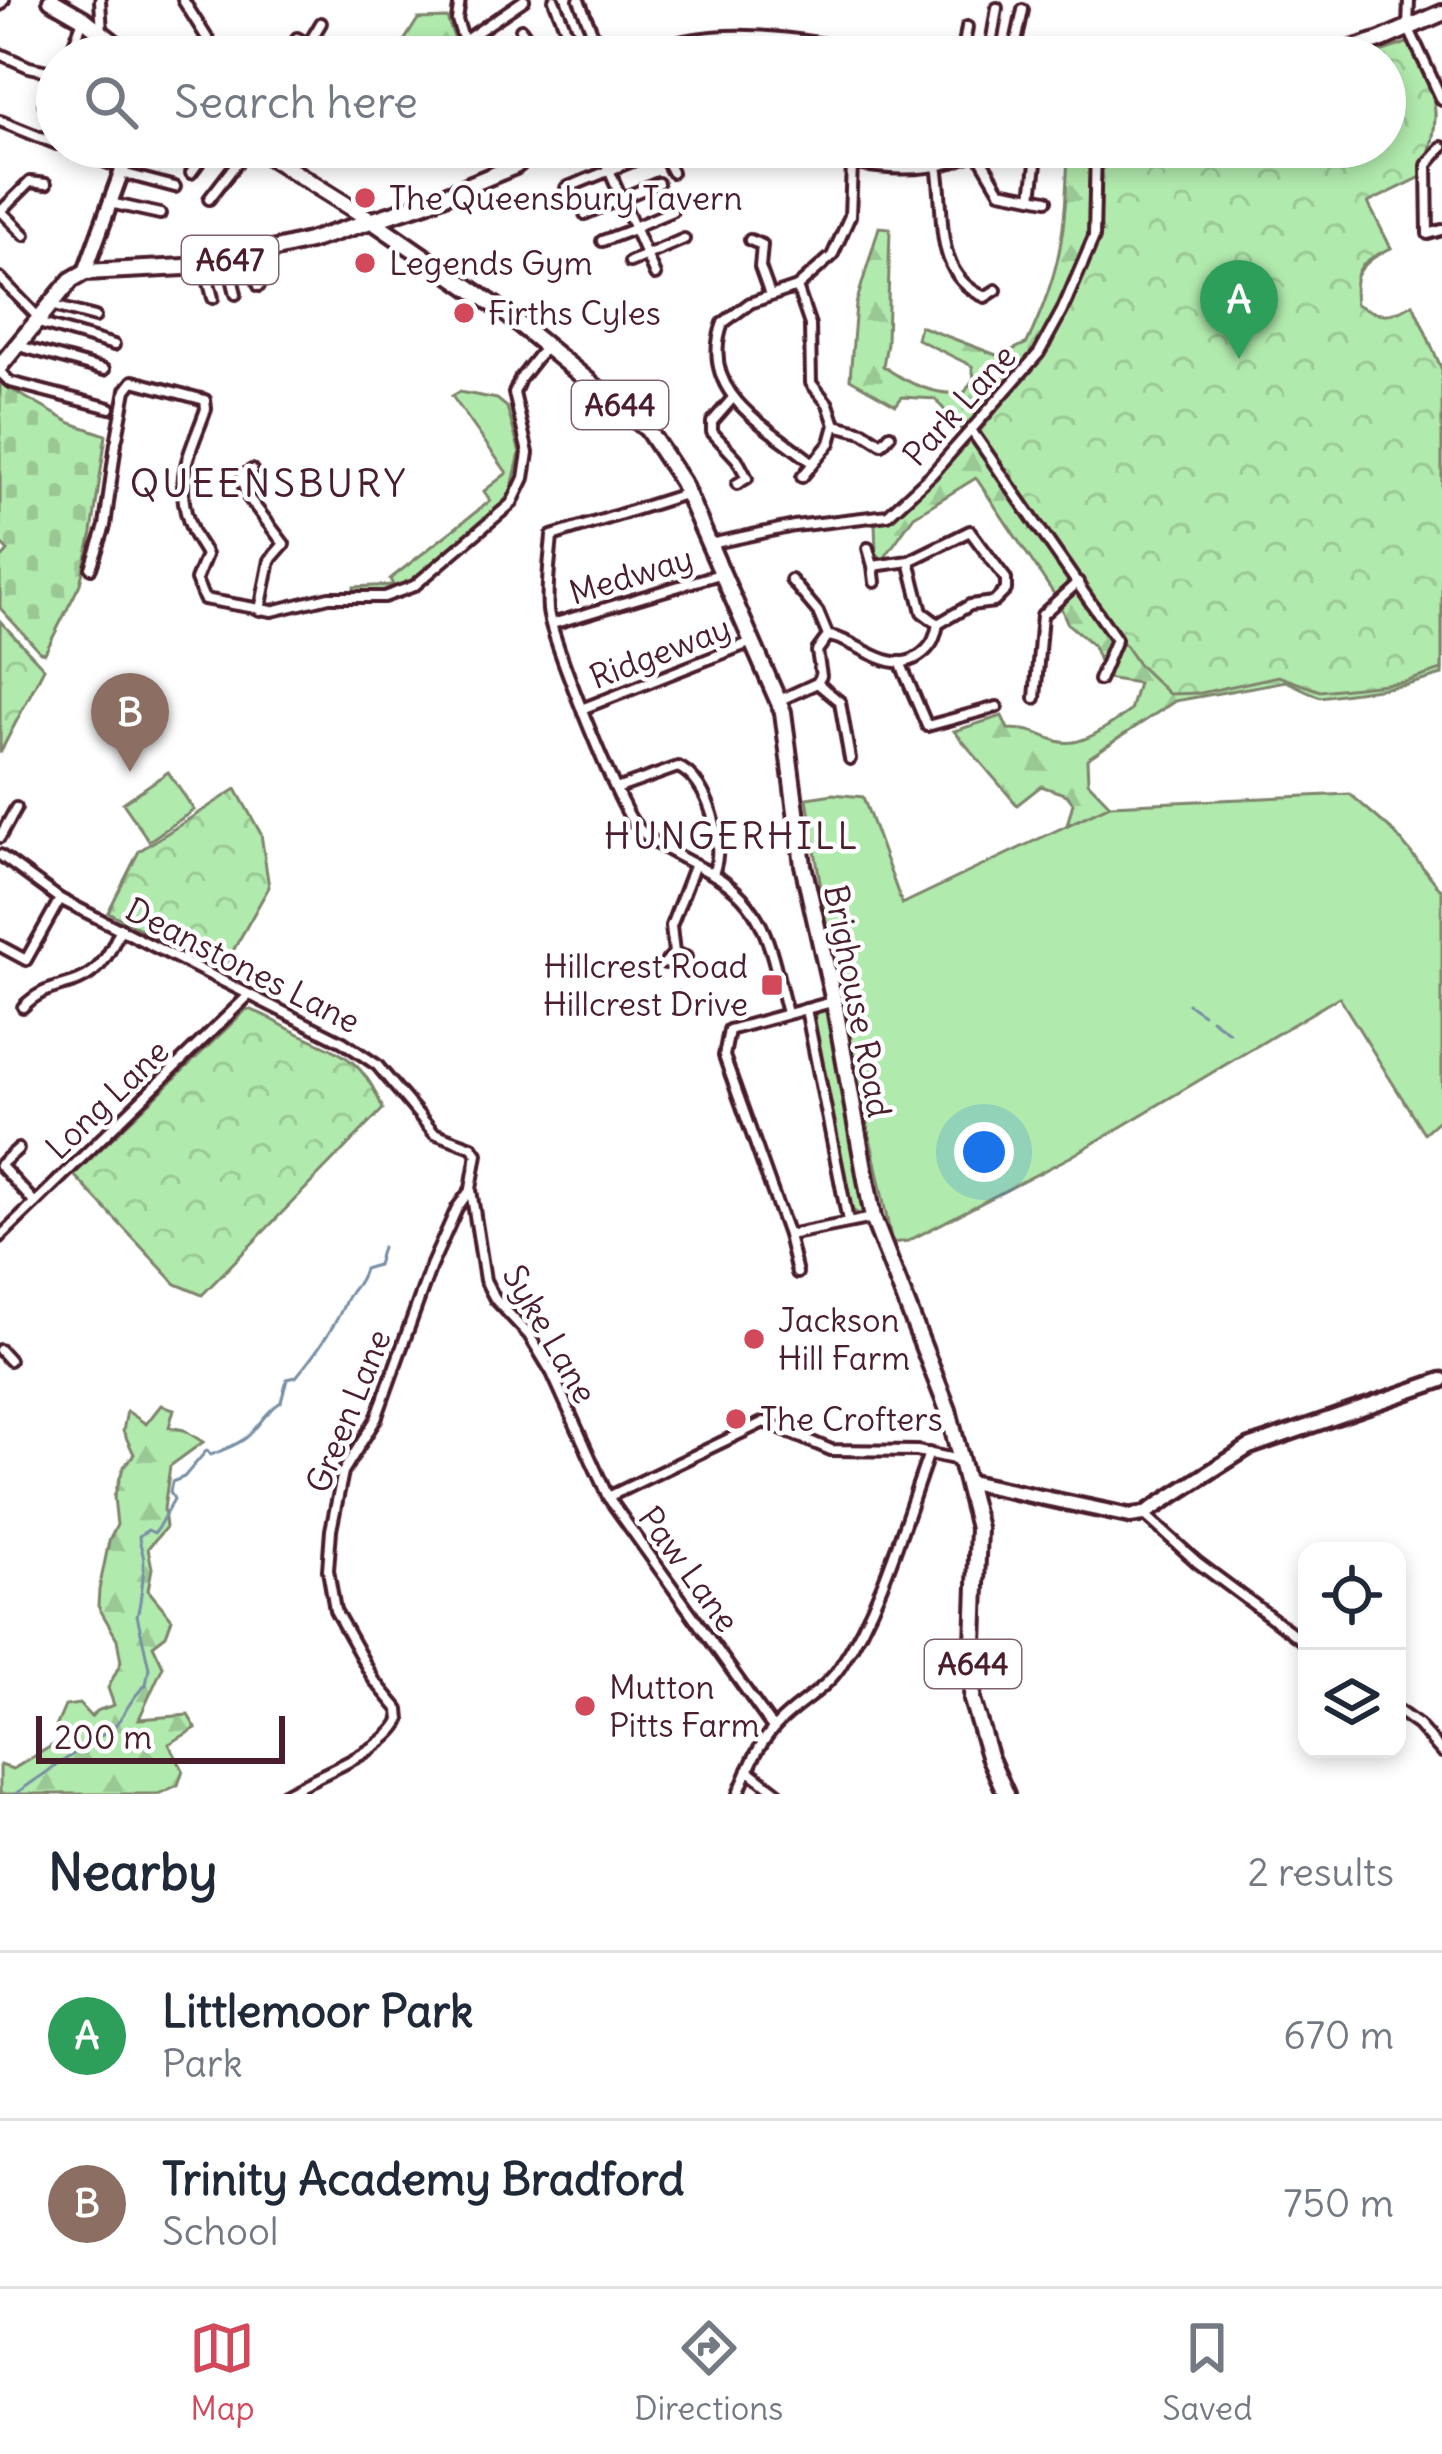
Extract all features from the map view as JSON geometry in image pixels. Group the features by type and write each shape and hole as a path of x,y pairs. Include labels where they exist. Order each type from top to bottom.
{"main road":[{"path":"51,0 102,36"},
{"path":"1389,36 1442,13"},
{"name":"A644","path":"285,168 370,220"},
{"name":"A647","path":"85,272 205,266 309,242 426,203 510,168"},
{"name":"Brighouse Road","path":"370,220 502,311 647,429 687,493 754,641 778,701 792,759 807,883 873,1218 948,1411 969,1482 979,1528 973,1700 1006,1794"},
{"path":"0,369 70,280 85,272"}],"street":[{"path":"100,0 109,36"},
{"path":"183,0 206,36"},
{"path":"460,0 463,36"},
{"path":"471,36 524,0"},
{"path":"554,0 569,36"},
{"path":"579,0 591,36"},
{"path":"1409,0 1408,27 1442,100"},
{"path":"992,36 998,8"},
{"path":"1017,36 1023,10"},
{"path":"77,36 84,19"},
{"path":"313,36 321,23"},
{"path":"966,36 967,27"},
{"path":"521,28 527,36"},
{"path":"0,54 36,69"},
{"path":"0,122 36,136"},
{"path":"1442,147 1427,166 1428,234 1442,230"},
{"path":"115,168 175,187"},
{"path":"85,272 122,168"},
{"path":"191,172 194,168"},
{"path":"209,199 234,168"},
{"path":"566,188 615,168"},
{"path":"671,168 673,172"},
{"path":"813,463 732,398 716,363 722,323 750,303 796,286 832,256 845,233 853,168"},
{"path":"937,168 944,203 941,240 955,274 977,295 985,297 996,290"},
{"path":"990,168 1000,190 1046,200"},
{"path":"1032,197 1036,168"},
{"name":"Park Lane","path":"710,544 794,526 888,515 1039,353 1094,237 1096,168"},
{"path":"610,170 655,275"},
{"path":"26,235 0,211 29,182 46,184"},
{"path":"585,214 658,183"},
{"path":"110,203 160,214"},
{"path":"602,241 672,212"},
{"path":"629,262 684,239"},
{"path":"750,240 762,245 760,267 770,295"},
{"path":"251,255 259,286"},
{"path":"228,261 236,294"},
{"path":"205,266 213,298"},
{"path":"1,282 41,314 115,345"},
{"path":"796,286 810,325 811,383 828,404 835,425 830,443 802,477"},
{"path":"41,314 95,317"},
{"path":"16,346 104,370"},
{"path":"92,568 105,526 126,390 133,381 205,400 184,464 192,532 206,555 196,587 200,595 213,602 260,610 406,591 512,503 524,478 526,437 514,393 546,346"},
{"path":"0,369 10,382 110,408"},
{"path":"732,398 712,422 712,431 747,478 737,484"},
{"path":"835,425 862,431 882,444 890,435"},
{"path":"971,430 1116,639 1100,680"},
{"path":"253,470 238,474 245,493 284,544 270,560 260,610"},
{"path":"687,493 552,536 548,614 633,822 653,841 713,873 751,902 762,923 787,1013"},
{"path":"797,582 828,636 908,663 932,646 938,624 970,605 1002,597 1006,579 970,531 909,561 873,566"},
{"path":"868,548 875,582"},
{"path":"909,561 922,612 938,624"},
{"name":"Medway","path":"552,624 724,573"},
{"path":"1035,698 1042,615 1078,582"},
{"path":"778,701 818,683 817,650 828,636"},
{"name":"Ridgeway","path":"584,708 754,641"},
{"path":"900,662 927,726 997,707"},
{"path":"818,683 840,702 850,759"},
{"path":"616,789 678,766 691,772 719,845 713,873"},
{"path":"0,837 16,808"},
{"name":"Deanstones Lane","path":"0,855 60,899 344,1042 377,1065 434,1133 472,1147 478,1163 471,1189"},
{"path":"664,963 674,952 671,926 695,864"},
{"path":"0,946 26,960 60,899"},
{"path":"23,1007 37,992 99,968 121,928"},
{"path":"674,952 686,957"},
{"name":"Long Lane","path":"0,1238 249,995"},
{"path":"797,1273 724,1056 729,1030 834,1002"},
{"path":"806,1010 848,1221"},
{"path":"18,1149 0,1165 35,1203"},
{"name":"Syke Lane","path":"471,1189 485,1280 552,1373 608,1498"},
{"name":"Green Lane","path":"284,1794 338,1768 389,1735 400,1720 399,1710 374,1680 335,1610 328,1570 331,1530 343,1472 376,1419 430,1266 471,1189"},
{"path":"788,1235 873,1218"},
{"path":"0,1350 9,1360"},
{"path":"969,1482 1130,1516 1144,1514 1249,1447 1442,1380"},
{"path":"608,1498 764,1422 831,1450 929,1454 963,1461"},
{"path":"738,1794 773,1728 829,1682 842,1664 892,1560 929,1454"},
{"name":"Paw Lane","path":"608,1498 773,1728"},
{"path":"1144,1514 1197,1562 1298,1637"},
{"path":"1406,1716 1442,1752"},
{"path":"748,1770 779,1794"}],"green space":[{"path":"447,18 453,36 407,36 418,19"},
{"path":"1410,42 1432,94 1433,136 1423,176 1367,203 1391,248 1358,275 1353,341 1413,304 1442,370 1442,675 1407,685 1320,697 1286,681 1175,701 1087,759 1088,782 1110,805 1067,825 1073,803 1067,795 1041,786 1017,805 954,731 1002,716 1008,729 1076,742 1130,711 1138,683 1105,678 1093,645 1068,624 1056,597 976,478 914,516 883,560 876,553 875,524 912,500 970,440 935,399 902,397 896,405 850,379 856,304 879,227 890,228 883,366 922,387 965,392 974,378 972,366 917,339 920,326 999,356 1027,343 1060,250 1067,168 1406,168 1406,43"},
{"path":"1410,42 1432,94 1433,136 1423,176 1368,203 1391,248 1360,268 1355,292 1356,304 1378,313 1391,314 1413,304 1442,370 1442,670 1405,682 1320,691 1278,676 1201,693 1169,694 1138,664 979,432 1050,348 1099,236 1100,168 1406,168 1406,43"},
{"path":"0,383 71,423 106,435 80,584 45,653 0,608 0,560 8,551 0,543"},
{"path":"459,392 497,399 507,407 520,453 511,491 500,507 412,580 386,591 354,592 354,587 393,585 390,579 490,501 484,491 507,473 452,396"},
{"path":"0,621 44,668 0,753"},
{"path":"168,772 194,810 149,841 123,803"},
{"path":"236,789 261,834 269,887 225,965 216,969 108,912 139,851"},
{"path":"1350,794 1395,833 1442,891 1442,1117 1424,1133 1339,997 1072,1156 908,1241 892,1243 828,935 807,798 863,797 902,904 1110,805"},
{"path":"820,1008 827,1010 862,1216 852,1210 813,1021"},
{"path":"247,1009 347,1058 367,1078 383,1109 202,1295 176,1284 74,1175"},
{"path":"161,1405 174,1409 169,1427 203,1442 170,1466 166,1527 148,1548 152,1568 148,1590 172,1619 166,1635 153,1645 163,1666 139,1719 188,1715 196,1728 169,1744 183,1770 178,1785 158,1794 0,1794 0,1765 13,1769 63,1739 56,1727 65,1706 79,1704 91,1717 114,1705 108,1688 121,1662 117,1639 98,1606 109,1541 117,1525 114,1497 123,1468 134,1454 123,1431 127,1411 146,1424"}],"waterway":[{"path":"1188,1004 1203,1014"},
{"path":"1211,1019 1229,1032"},
{"path":"15,1794 114,1727 146,1685 149,1668 137,1615 144,1566 139,1536 157,1529 174,1499 172,1482 184,1477 207,1450 211,1455 243,1440 281,1402 287,1379 296,1377 317,1350 364,1269 377,1265 382,1247"}],"place":[{"name":"The Queensbury Tavern","path":"365,198"},
{"name":"Legends Gym","path":"365,263"},
{"name":"Firths Cyles","path":"464,313"},
{"name":"Littlemoor Park","path":"1239,359"},
{"name":"Trinity Academy Bradford","path":"130,772"},
{"name":"Hillcrest Road Hillcrest Drive","path":"772,985"},
{"name":"Jackson Hill Farm","path":"754,1339"},
{"name":"The Crofters","path":"736,1419"},
{"name":"Mutton Pitts Farm","path":"585,1706"}],"district":[{"name":"QUEENSBURY","path":"269,483"},
{"name":"HUNGERHILL","path":"732,836"}]}
